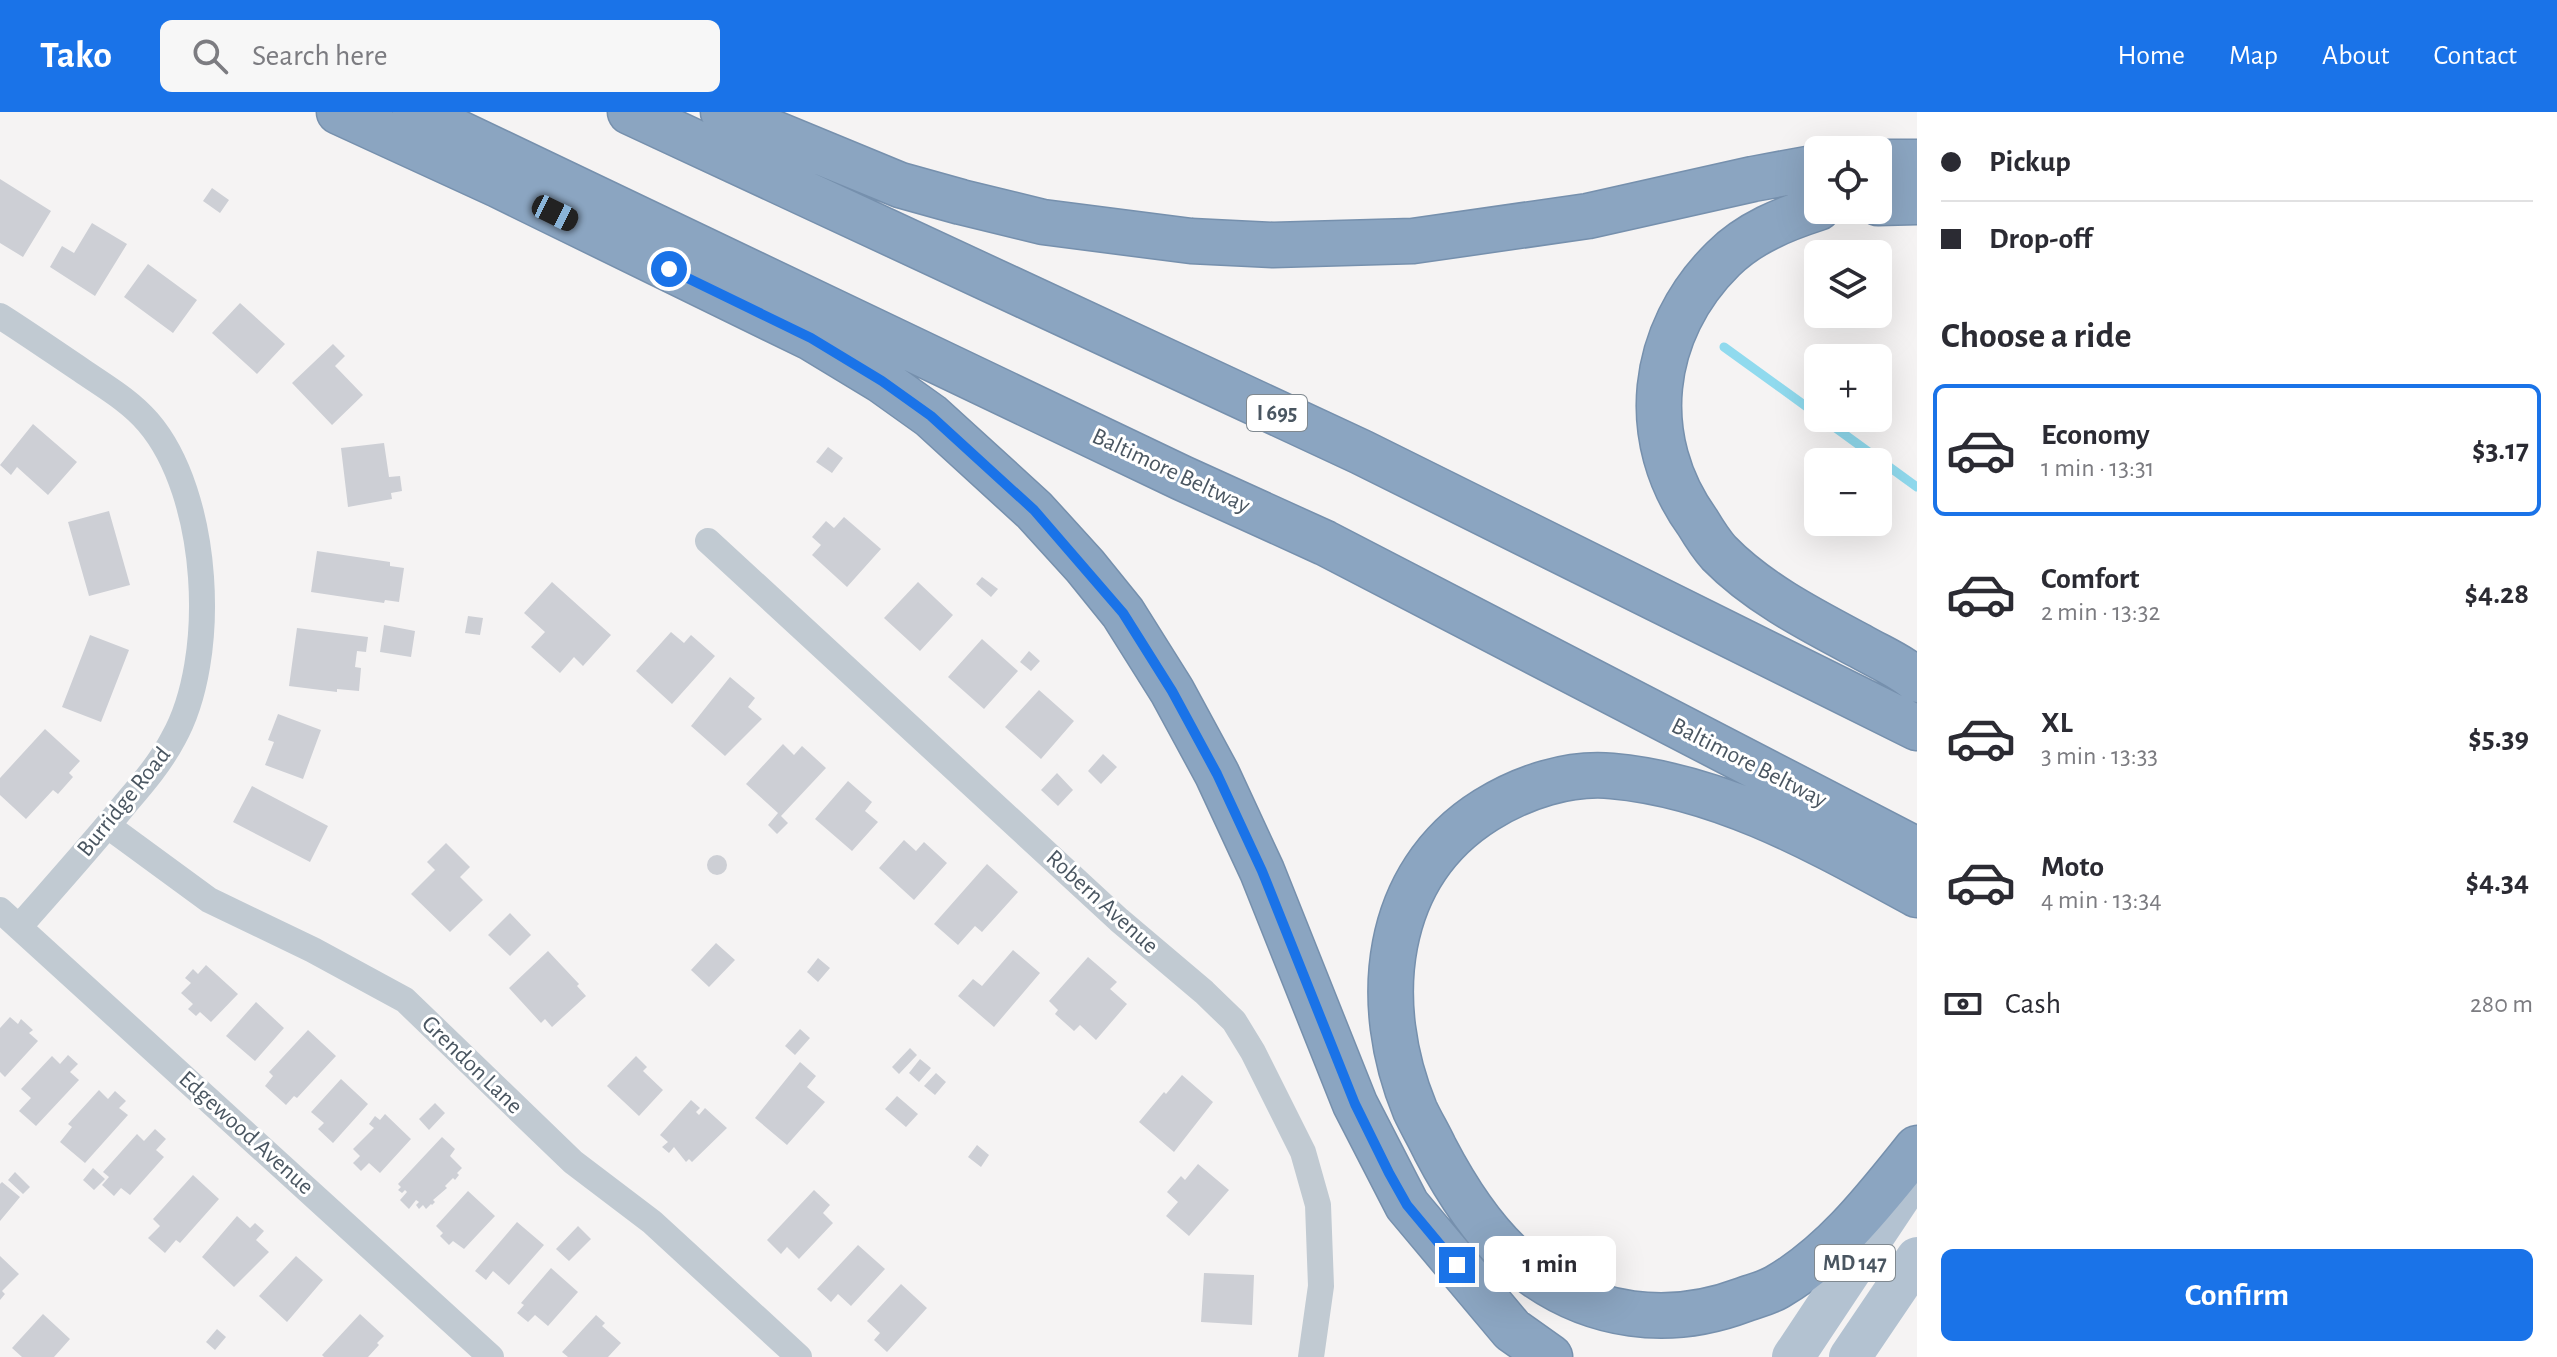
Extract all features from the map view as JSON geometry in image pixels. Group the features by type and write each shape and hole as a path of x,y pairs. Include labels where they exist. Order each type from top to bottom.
{"highway":[{"path":"339,112 498,185 811,338 882,381 931,416 1034,510 1123,613 1172,691 1217,774 1262,871 1355,1104 1407,1205 1512,1330 1550,1357"},
{"name":"Baltimore Beltway","path":"415,112 1182,478 1325,543 1917,850"},
{"name":"I 695","path":"630,112 1361,452 1917,728"},
{"path":"723,112 900,185 961,202 1059,224 1191,241 1259,245 1413,241 1494,231 1588,216 1804,170"},
{"path":"1892,162 1917,162"},
{"path":"1892,203 1917,202"},
{"path":"1804,213 1751,236 1723,259 1684,309 1663,366 1658,426 1663,452 1675,486 1717,551 1792,607 1917,680"},
{"path":"1917,895 1762,815 1685,789 1608,776 1574,778 1533,786 1500,801 1465,823 1436,852 1416,881 1403,912 1394,942 1391,980 1392,1017 1400,1060 1415,1109 1447,1172 1479,1219 1527,1270 1592,1305 1631,1314 1680,1317 1722,1308 1776,1287 1825,1252 1870,1206 1917,1148"},
{"path":"1490,1304 1583,1357"}],"main road":[{"name":"MD 147","path":"1793,1357 1917,1170"},
{"name":"MD 147","path":"1850,1357 1917,1258"}],"street":[{"name":"Burridge Road","path":"0,316 126,401 160,437 179,475 193,523 203,633 197,679 187,712 150,775 108,826 10,919"},
{"name":"Robern Avenue","path":"708,541 1119,920 1234,1021 1303,1152 1318,1205 1321,1286 1311,1357"},
{"name":"Grendon Lane","path":"108,826 209,900 313,950 405,1000 573,1162 652,1222 799,1357"},
{"name":"Edgewood Avenue","path":"10,919 491,1357"}],"building":[{"path":"0,179 51,211 23,257 0,243"},
{"path":"212,188 229,200 220,213 203,201"},
{"path":"92,223 127,244 95,296 50,267 62,246 74,253"},
{"path":"148,264 197,300 173,333 124,297"},
{"path":"240,303 285,344 257,374 212,333"},
{"path":"333,344 345,356 335,366 363,395 332,425 292,383"},
{"path":"33,424 77,462 48,495 17,467 11,475 0,465"},
{"path":"384,443 389,477 400,476 402,491 391,493 392,499 348,507 341,448"},
{"path":"828,447 843,458 832,473 816,462"},
{"path":"109,511 130,585 89,596 68,522"},
{"path":"844,517 881,549 847,587 812,555 821,545 812,537 826,521 834,528"},
{"path":"317,551 390,562 390,566 404,568 399,602 385,600 384,603 311,592"},
{"path":"982,577 998,589 991,597 976,584"},
{"path":"552,582 611,635 583,666 574,657 560,673 531,647 545,632 524,613"},
{"path":"918,582 953,615 920,651 884,618"},
{"path":"468,616 483,618 480,635 465,633"},
{"path":"384,625 415,631 411,657 380,652"},
{"path":"297,628 368,637 366,652 357,651 355,667 361,668 359,691 337,689 337,692 289,686"},
{"path":"671,632 684,643 691,635 715,656 672,704 636,671"},
{"path":"90,635 129,650 101,722 62,707"},
{"path":"982,639 1018,671 984,709 948,677"},
{"path":"1029,651 1040,661 1031,671 1020,662"},
{"path":"730,677 755,698 748,707 762,719 725,756 691,726"},
{"path":"1039,690 1074,721 1041,759 1005,727"},
{"path":"278,714 321,730 303,779 265,765 274,742 268,740"},
{"path":"45,729 80,761 69,773 73,777 58,794 53,790 26,819 0,795 0,778"},
{"path":"783,744 794,755 802,746 826,768 781,816 788,823 777,834 768,825 778,813 746,784"},
{"path":"1103,754 1117,767 1101,784 1088,771"},
{"path":"1057,773 1073,790 1058,806 1041,790"},
{"path":"848,781 872,802 865,811 878,822 852,851 815,819"},
{"path":"252,786 328,826 310,862 233,822"},
{"path":"904,840 916,851 924,842 947,863 914,900 879,868"},
{"path":"446,843 470,867 460,877 483,900 450,932 411,894 435,870 427,862"},
{"path":"717,855 724,858 727,865 724,872 717,875 710,872 707,865 710,858"},
{"path":"987,864 1018,892 982,932 975,926 958,945 934,924"},
{"path":"510,913 531,935 510,956 488,935"},
{"path":"716,943 735,960 709,987 691,970"},
{"path":"1013,950 1040,973 994,1027 958,996 973,979 982,986"},
{"path":"548,951 586,996 552,1027 545,1019 541,1023 509,988"},
{"path":"1088,957 1117,982 1110,989 1127,1004 1096,1040 1080,1025 1074,1031 1055,1014 1058,1010 1049,1001"},
{"path":"818,958 830,968 818,982 807,972"},
{"path":"206,965 238,994 211,1022 200,1012 196,1016 188,1009 193,1004 181,993 191,983 185,978 193,969 198,974"},
{"path":"256,1002 284,1028 255,1061 226,1036"},
{"path":"10,1017 18,1024 21,1019 33,1030 29,1033 38,1041 5,1077 0,1072 0,1028"},
{"path":"800,1029 810,1038 795,1055 785,1046"},
{"path":"308,1030 336,1056 297,1098 294,1096 286,1105 265,1086 273,1076 269,1072"},
{"path":"910,1048 917,1055 899,1074 892,1067"},
{"path":"68,1055 78,1064 70,1072 79,1080 36,1126 19,1111 31,1098 21,1089 52,1056 60,1064"},
{"path":"636,1056 647,1067 643,1071 663,1090 639,1116 607,1086"},
{"path":"920,1059 931,1068 919,1082 909,1073"},
{"path":"800,1062 816,1076 807,1087 825,1102 787,1145 755,1118"},
{"path":"936,1073 946,1082 935,1095 924,1086"},
{"path":"1182,1075 1213,1102 1174,1152 1139,1122"},
{"path":"341,1079 368,1104 333,1143 318,1129 324,1123 311,1112"},
{"path":"99,1090 108,1099 115,1091 126,1101 119,1108 128,1115 85,1163 60,1142 72,1127 68,1124"},
{"path":"897,1096 918,1114 906,1127 885,1109"},
{"path":"691,1100 700,1108 696,1112 699,1115 705,1108 727,1128 692,1162 689,1159 686,1162 674,1147 669,1153 662,1147 668,1142 660,1135"},
{"path":"435,1103 445,1113 429,1130 419,1119"},
{"path":"385,1114 411,1139 380,1173 369,1163 361,1171 353,1163 360,1156 353,1149 374,1128 369,1124 375,1116 380,1120"},
{"path":"155,1129 166,1139 156,1150 164,1157 130,1195 121,1188 114,1196 102,1185 109,1177 103,1172 137,1134 144,1141"},
{"path":"442,1137 455,1149 450,1156 462,1168 457,1173 459,1175 445,1186 447,1188 433,1200 432,1205 426,1209 423,1205 419,1209 416,1200 409,1209 400,1200 407,1192 398,1190 401,1187 398,1184"},
{"path":"977,1145 989,1155 981,1167 968,1157"},
{"path":"1198,1164 1229,1190 1189,1236 1166,1216 1178,1202 1167,1192 1181,1176 1185,1180"},
{"path":"93,1168 105,1179 94,1190 83,1180"},
{"path":"15,1172 30,1187 23,1194 8,1180"},
{"path":"193,1175 219,1199 180,1243 176,1240 165,1253 148,1238 160,1226 153,1219"},
{"path":"2,1182 20,1197 0,1221 0,1184"},
{"path":"814,1190 830,1205 823,1213 833,1223 799,1259 787,1247 781,1254 767,1240"},
{"path":"468,1191 495,1216 464,1249 453,1241 449,1245 436,1226"},
{"path":"237,1216 250,1228 255,1223 264,1231 256,1240 269,1252 234,1287 202,1257"},
{"path":"517,1222 544,1245 509,1285 493,1271 486,1280 475,1271"},
{"path":"578,1226 591,1239 569,1261 556,1249"},
{"path":"858,1245 885,1269 851,1306 838,1294 831,1302 817,1289"},
{"path":"0,1256 19,1274 2,1291 5,1294 0,1300"},
{"path":"296,1256 323,1280 287,1322 259,1296"},
{"path":"551,1268 578,1292 548,1326 535,1315 528,1322 517,1313 524,1305 521,1303"},
{"path":"1204,1273 1254,1275 1252,1325 1201,1322"},
{"path":"901,1284 927,1308 887,1352 874,1340 880,1333 867,1321"},
{"path":"43,1314 70,1339 54,1357 22,1357 12,1348"},
{"path":"360,1314 384,1336 377,1343 379,1345 368,1357 324,1357 322,1355"},
{"path":"596,1315 605,1323 602,1326 621,1343 608,1357 568,1357 562,1352"},
{"path":"217,1329 226,1337 215,1350 206,1342"}],"waterway":[{"path":"1724,347 1804,405"},
{"path":"1841,432 1917,487"}],"route":[{"path":"669,269 811,338 882,381 931,416 1034,510 1123,613 1172,691 1217,774 1262,871 1355,1104 1389,1173 1407,1205 1457,1265"}]}
